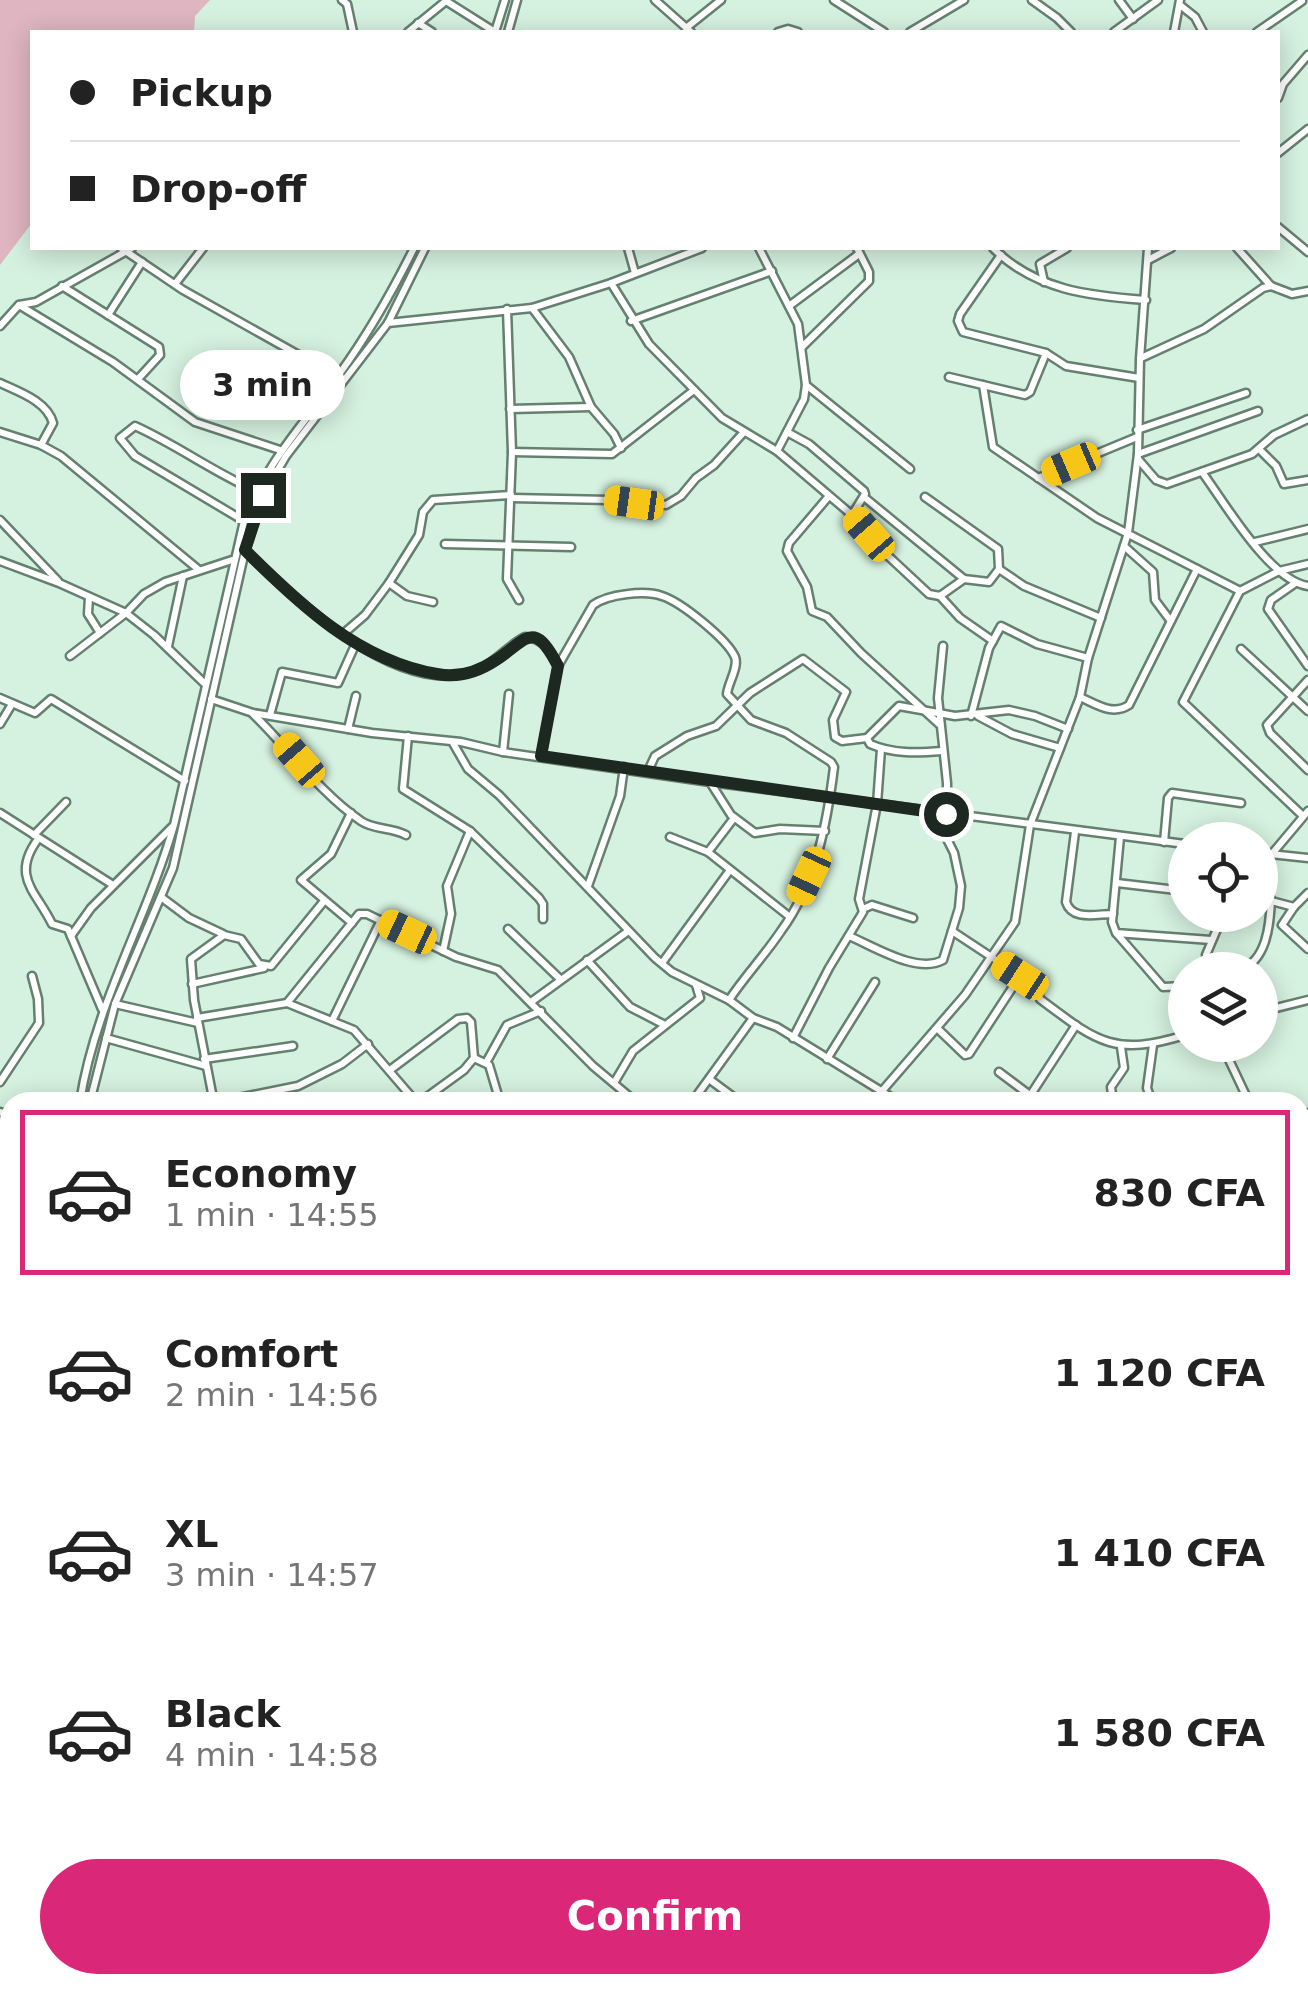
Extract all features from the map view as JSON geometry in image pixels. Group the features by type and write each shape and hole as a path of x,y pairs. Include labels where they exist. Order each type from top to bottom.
{"street":[{"path":"342,0 347,4 352,30"},
{"path":"410,30 447,0 492,30"},
{"path":"496,30 505,0"},
{"path":"511,30 517,0"},
{"path":"656,0 689,30 721,0"},
{"path":"834,0 878,30"},
{"path":"913,30 964,0"},
{"path":"1032,0 1070,30"},
{"path":"1119,0 1133,19"},
{"path":"1117,30 1158,0"},
{"path":"1260,30 1302,0 1308,8"},
{"path":"1174,30 1180,2"},
{"path":"1180,2 1202,30"},
{"path":"418,23 429,30"},
{"path":"1280,93 1308,55"},
{"path":"1280,151 1308,128"},
{"path":"1280,229 1308,252"},
{"path":"0,326 19,305 36,302 124,250"},
{"path":"127,250 175,284 338,377"},
{"path":"175,284 202,250"},
{"path":"82,1092 102,1010 162,865 174,824 244,521 280,450 379,317 413,250"},
{"path":"92,1092 115,1004 161,897 184,823 245,550 263,495 286,456 388,323 424,250"},
{"path":"629,250 635,273"},
{"path":"388,323 532,308 697,250"},
{"path":"760,250 800,330 806,384 804,399 778,451"},
{"path":"995,250 1044,283 1091,296 1146,300"},
{"path":"1044,283 1040,264 1064,250"},
{"path":"452,742 476,778 499,795 662,964 882,1091 938,1029 1015,922 1030,825 1080,697 1088,658 1128,533 1138,456 1148,250"},
{"path":"1147,260 1167,250"},
{"path":"1239,250 1271,286 1292,294 1308,290"},
{"path":"789,306 858,251 869,272 867,283 802,347"},
{"path":"1001,255 960,314 959,326 968,334 1046,353 1066,366 1139,378"},
{"path":"108,315 142,262"},
{"path":"631,320 772,272"},
{"path":"611,283 649,344 722,418 778,451 852,515 929,594 940,596 960,618 993,641"},
{"path":"62,286 161,351 138,379"},
{"path":"1140,359 1204,329 1271,286"},
{"path":"19,305 138,379 194,422 280,450"},
{"path":"532,308 569,358 591,406 621,448"},
{"path":"507,309 512,452 507,579 519,600"},
{"path":"949,378 1028,394 1046,353"},
{"path":"0,384 50,414 52,424 42,445"},
{"path":"806,384 910,468"},
{"path":"982,386 992,448 1083,510 1240,590"},
{"path":"512,452 612,454 694,390"},
{"path":"1038,478 1137,434 1246,393"},
{"path":"510,409 591,406"},
{"path":"1138,456 1258,411"},
{"path":"1138,456 1160,483 1167,484 1260,450 1274,435 1308,418"},
{"path":"244,521 134,456 120,438 135,426 180,447 216,473 256,491"},
{"path":"0,432 42,445 90,479 199,570"},
{"path":"342,634 365,616 389,583 421,532 423,512 433,500 511,497 666,505 714,465 744,432"},
{"path":"788,432 864,490 864,497 852,515"},
{"path":"1260,450 1276,466 1284,484 1308,480"},
{"path":"1202,472 1232,519 1278,571 1294,584 1308,586"},
{"path":"829,496 788,547 789,560 807,588 812,612 827,616 861,653 939,724"},
{"path":"864,497 964,578 986,584 999,569 998,549 925,497"},
{"path":"0,520 59,583"},
{"path":"1256,542 1308,529"},
{"path":"445,544 571,547"},
{"path":"1124,546 1153,572 1155,600 1170,620"},
{"path":"245,550 297,601 342,634 405,667 453,676 494,661 522,638 535,638 548,647 558,666"},
{"path":"70,656 126,613 144,594 233,560"},
{"path":"0,561 126,613 168,647 204,684"},
{"path":"1278,847 1306,814 1183,705 1240,590 1278,571 1308,564"},
{"path":"999,569 1024,586 1100,618"},
{"path":"1080,697 1115,711 1129,705 1197,570"},
{"path":"168,647 183,576"},
{"path":"940,596 964,578"},
{"path":"389,583 407,596 433,602"},
{"path":"1294,584 1271,600 1268,609 1308,666"},
{"path":"541,756 558,666 582,623 599,600 658,595 710,628 733,654 736,666 726,694 751,720 786,734 834,767 825,831 790,918 728,1000"},
{"path":"88,598 88,614 100,633"},
{"path":"974,716 993,641 1004,626 1037,644 1088,658"},
{"path":"270,716 282,672 338,683 356,644"},
{"path":"849,936 911,963 937,964 943,960 961,886 947,839 947,782 939,724 943,646"},
{"path":"1241,649 1308,712"},
{"path":"648,771 655,756 687,736 716,726 750,693 803,659 846,692 833,720 835,736 842,741 867,738 894,708 974,716 1012,734 1060,748"},
{"path":"1308,680 1266,725 1308,770"},
{"path":"504,752 510,694"},
{"path":"348,729 356,696"},
{"path":"0,698 36,713 51,700 184,781"},
{"path":"211,699 252,713 348,729 1168,842"},
{"path":"0,724 12,704"},
{"path":"974,716 1009,710 1068,730"},
{"path":"252,713 352,813 370,826 389,827 406,834"},
{"path":"408,736 403,790 470,831 544,904 543,919"},
{"path":"867,738 881,749 920,754 942,751"},
{"path":"863,910 859,899 864,889 877,804 881,749"},
{"path":"588,886 620,796 624,767"},
{"path":"710,782 734,818 759,835 780,829 825,831"},
{"path":"1164,842 1168,798 1172,793 1242,803"},
{"path":"66,802 36,837 26,861 30,893 45,908 52,924 66,927 102,1010"},
{"path":"0,812 114,885"},
{"path":"352,813 331,854 301,880 352,923"},
{"path":"708,852 734,818"},
{"path":"71,936 174,824"},
{"path":"443,950 450,914 448,886 470,831"},
{"path":"1075,832 1068,910 1075,914 1113,914"},
{"path":"670,837 708,852 790,918"},
{"path":"1120,837 1113,914 1116,933 1163,986 1168,986"},
{"path":"1278,856 1308,858"},
{"path":"662,964 730,870"},
{"path":"1116,883 1168,889"},
{"path":"1308,894 1294,907 1282,928 1308,950"},
{"path":"161,897 190,918 241,939 259,964 266,967"},
{"path":"192,984 276,964 324,900"},
{"path":"1278,901 1294,907"},
{"path":"793,1038 863,910 872,904 913,918"},
{"path":"287,1003 363,913 498,970 624,1092"},
{"path":"332,1021 381,920"},
{"path":"508,928 560,979"},
{"path":"530,1002 627,932"},
{"path":"952,932 1037,987 1040,999 1104,1042 1121,1046 1168,1040"},
{"path":"1207,952 1215,932"},
{"path":"1116,933 1211,940"},
{"path":"214,1092 197,1021 191,959 224,935"},
{"path":"587,960 630,1006 663,1024"},
{"path":"0,1082 39,1023 32,976"},
{"path":"938,1029 967,1055 1020,976"},
{"path":"826,1060 875,982"},
{"path":"614,1083 633,1051 700,998 696,985"},
{"path":"1278,1008 1308,1000"},
{"path":"115,1004 197,1021 287,1003 354,1030 409,1092"},
{"path":"497,1092 487,1061 507,1025 540,1011"},
{"path":"390,1070 463,1017 471,1022 474,1058 432,1092"},
{"path":"699,1092 753,1018"},
{"path":"1033,1092 1076,1025"},
{"path":"106,1038 205,1062 293,1046"},
{"path":"268,1092 298,1086 342,1064 368,1044"},
{"path":"1148,1092 1153,1045"},
{"path":"1111,1092 1124,1068 1121,1046"},
{"path":"474,1058 487,1061"},
{"path":"1230,1062 1244,1092"},
{"path":"999,1072 1021,1092"},
{"path":"709,1079 727,1092"}],"shaded area":[{"path":"0,0 210,0 195,16 194,30 30,30 30,226 0,265"}],"route":[{"path":"263,495 245,550 297,601 367,650 405,667 453,676 494,661 522,638 535,638 548,647 558,666 541,756 946,814"}]}
